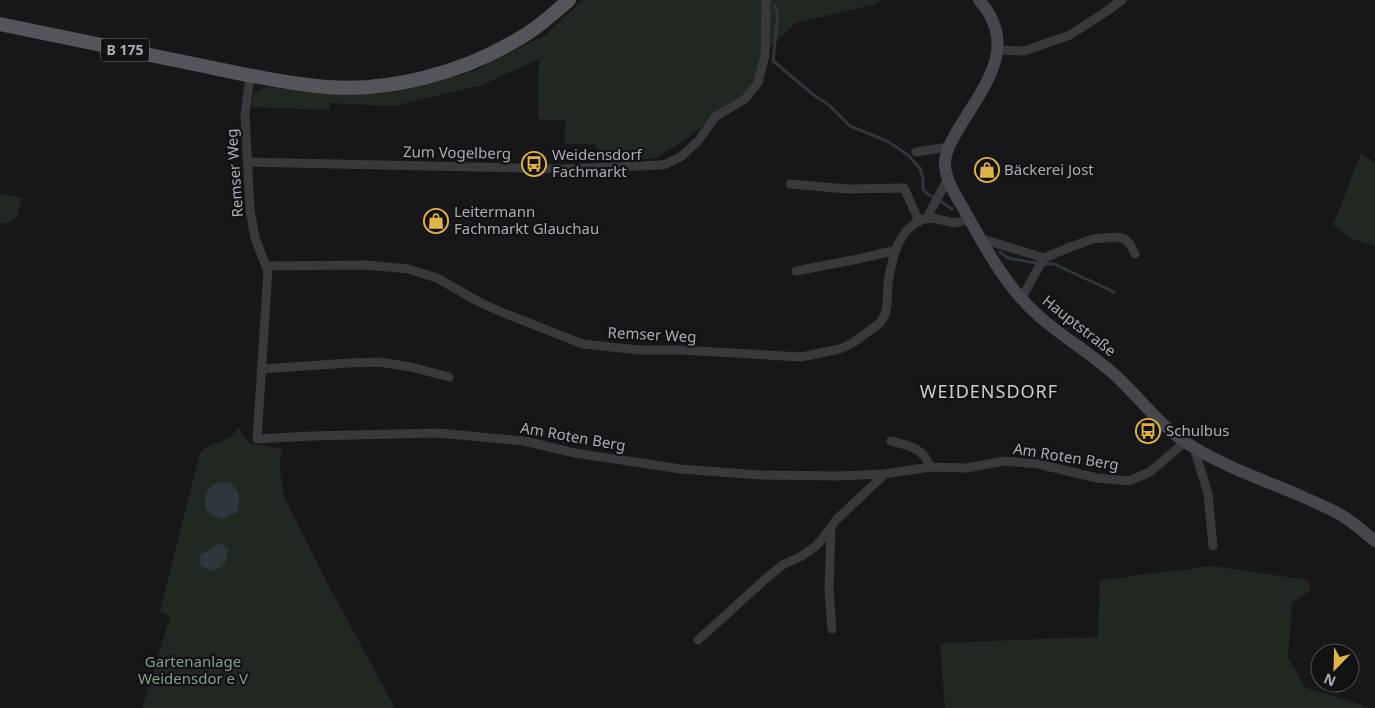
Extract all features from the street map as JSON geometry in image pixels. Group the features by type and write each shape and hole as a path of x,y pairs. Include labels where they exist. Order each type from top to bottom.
{"main road":[{"name":"B 175","path":"0,24 250,76 327,87 365,87 406,82 483,58 516,41 544,22 569,0"},
{"name":"Hauptstraße","path":"979,0 995,24 998,50 991,74 948,147 944,165 948,179 979,238 996,265 1021,299 1039,317 1101,363 1173,434 1189,445 1231,466 1341,515 1375,541"}],"street":[{"name":"Zum Vogelberg","path":"248,162 563,169 666,164 682,156 698,141 715,117 745,100 758,83 765,55 766,0"},
{"path":"998,50 1024,51 1070,35 1122,0"},
{"name":"Remser Weg","path":"250,76 246,114 250,210 255,238 268,271 256,439"},
{"path":"916,152 948,147"},
{"name":"Remser Weg","path":"266,266 366,265 408,269 437,278 479,302 583,344 638,350 680,350 801,357 840,349 851,344 880,323 887,305 890,270 899,242 907,230 922,220 948,179"},
{"path":"790,184 848,189 904,188 922,220 932,218 955,223 969,219"},
{"path":"979,238 1044,258 1093,239 1116,237 1125,239 1135,254"},
{"path":"796,271 896,250"},
{"path":"1021,299 1044,258"},
{"path":"261,369 379,362 411,367 449,377"},
{"name":"Am Roten Berg","path":"256,439 438,433 524,441 575,453 681,468 759,475 838,476 885,474 930,468 967,468 1004,461 1038,464 1097,478 1129,481 1150,472 1189,445"},
{"path":"891,441 908,445 924,454 930,468"},
{"path":"1189,445 1208,494 1213,546"},
{"path":"698,640 770,574 816,546 836,520 885,474"},
{"path":"830,528 829,591 832,629"}],"green space":[{"path":"583,0 882,0 875,4 796,23 760,56 756,78 746,93 685,140 654,159 595,160 596,144 565,144 565,121 538,119 539,59 482,85 393,106 330,103 329,110 252,107 253,94 265,87 326,94 387,93 426,85 474,71 545,35"},
{"path":"1361,153 1375,163 1375,246 1351,239 1333,225"},
{"path":"0,194 22,198 17,218 8,223 0,223"},
{"name":"Gartenanlage Weidensdor e V","path":"239,428 248,443 283,449 279,463 284,497 330,588 395,708 142,708 170,617 160,611 200,453 204,448 227,439","holes":["217,483 240,502 236,512 224,519 205,499 209,489"]},
{"path":"1212,566 1308,580 1310,591 1292,603 1288,658 1306,688 1310,689 1310,693 1323,693 1369,708 945,708 940,643 1098,637 1100,580"}],"shaded area":[{"path":"229,482 238,492 239,503 237,512 224,519 213,516 206,508 205,498 207,493 213,485"},
{"path":"219,543 228,549 226,558 222,566 210,571 200,565 200,555"}],"waterway":[{"path":"775,6 778,14 773,61 815,96 829,105 850,126 887,141 908,155 920,168 923,190 935,198"},
{"path":"940,201 952,209"},
{"path":"1000,252 1008,258 1035,263"},
{"path":"1046,264 1054,264 1114,292"}],"place":[{"name":"Weidensdorf Fachmarkt","path":"534,164"},
{"name":"Bäckerei Jost","path":"987,170"},
{"name":"Leitermann Fachmarkt Glauchau","path":"436,221"},
{"name":"Schulbus","path":"1148,431"}],"district":[{"name":"WEIDENSDORF","path":"989,392"}]}
